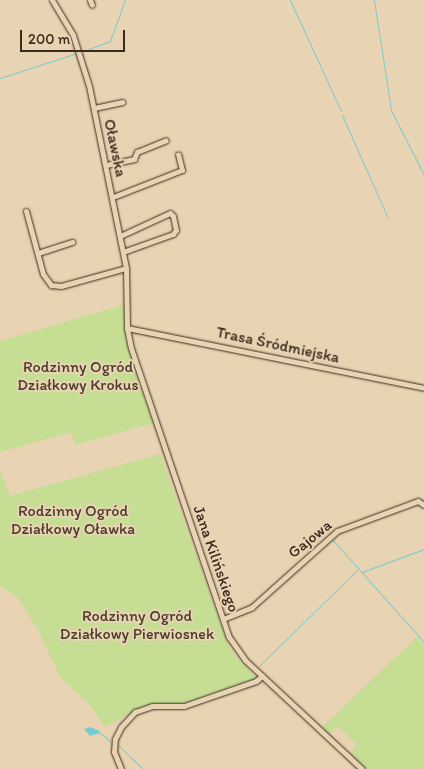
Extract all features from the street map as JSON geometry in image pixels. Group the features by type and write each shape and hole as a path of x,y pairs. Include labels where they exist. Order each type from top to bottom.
{"street":[{"name":"Oławska","path":"54,1 80,51 94,108 126,268 127,310"},
{"path":"94,108 122,102"},
{"path":"106,165 134,159 137,152 166,140"},
{"path":"113,197 182,170 178,154"},
{"path":"26,211 44,278 54,286 126,268"},
{"path":"120,236 170,213 173,216 176,230 174,234 123,252"},
{"path":"38,253 72,242"},
{"name":"Jana Kilińskiego","path":"127,310 127,328 131,348 223,619 236,650 362,769"},
{"name":"Trasa Śródmiejska","path":"127,328 424,388"},
{"name":"Gajowa","path":"223,619 252,607 336,531 418,502 424,505"},
{"path":"121,769 114,752 116,736 138,710 152,706 184,706 256,681 262,676"}],"green space":[{"name":"Rodzinny Ogród Działkowy Krokus","path":"123,305 126,342 153,423 75,445 71,432 0,452 0,341"},
{"name":"Rodzinny Ogród Działkowy Pierwiosnek","path":"160,454 226,640 234,655 257,678 184,704 146,705 105,727 88,703 60,677 37,628 17,597 0,586 0,471 10,496"},
{"path":"417,637 424,645 424,769 365,769 349,755 356,744 338,726 328,735 322,727"}],"water":[{"path":"90,727 100,731 100,733 90,736 84,729"}],"waterway":[{"path":"84,51 110,41 125,0"},
{"path":"290,0 341,111"},
{"path":"374,0 391,110 424,175"},
{"path":"0,78 77,53"},
{"path":"342,115 387,216"},
{"path":"331,538 424,642"},
{"path":"362,572 424,549"},
{"path":"259,666 358,569"},
{"path":"100,733 110,741"},
{"path":"117,744 143,769"}],"park label":[{"name":"Rodzinny Ogród Działkowy Oławka","path":"73,520"}]}
